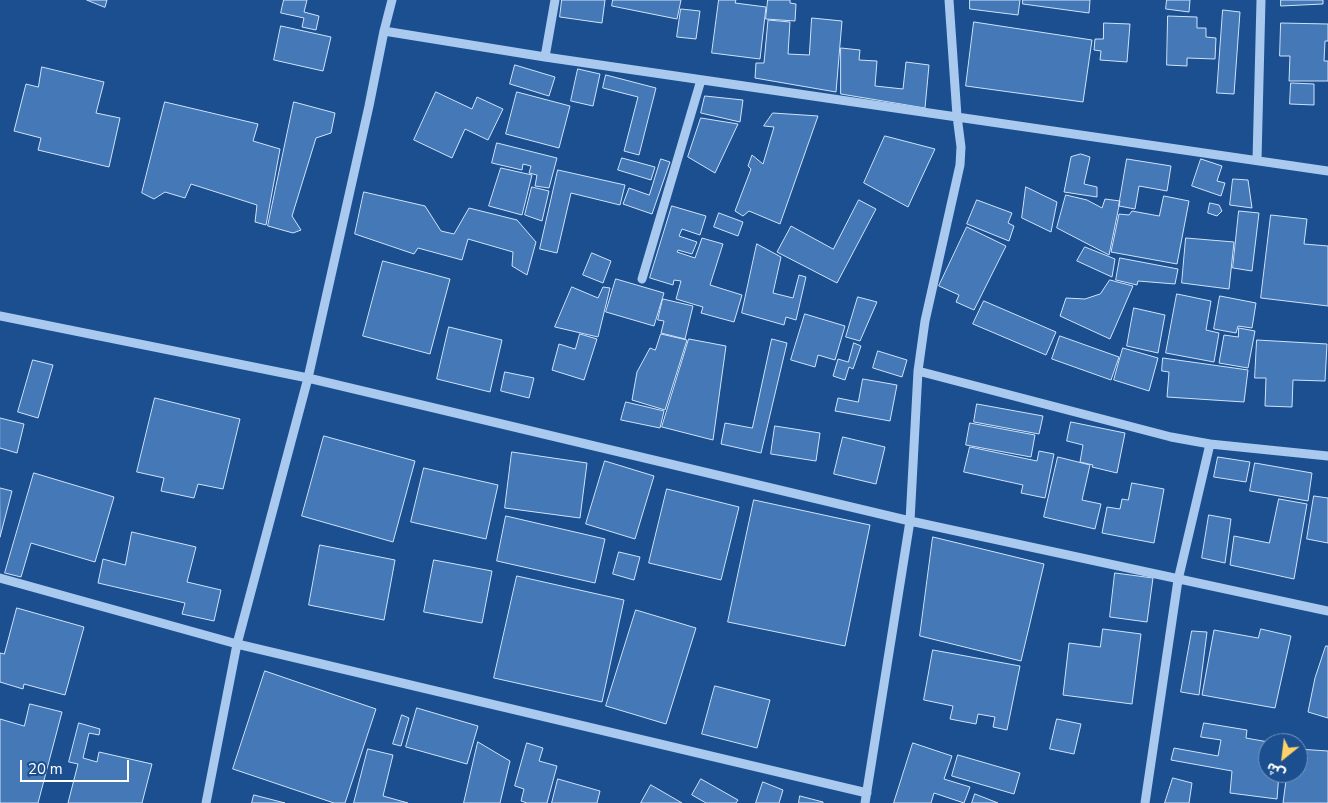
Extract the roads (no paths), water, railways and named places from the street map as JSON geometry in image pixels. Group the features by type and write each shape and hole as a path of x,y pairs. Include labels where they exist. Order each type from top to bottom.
{"street":[{"path":"206,803 237,644 308,378 392,0"},
{"path":"545,57 555,0"},
{"path":"866,803 910,521 918,371 925,322 960,165 961,147 949,0"},
{"path":"1257,160 1261,0"},
{"path":"384,31 545,57 1328,171"},
{"path":"642,279 701,80"},
{"path":"0,316 308,378 910,521 1328,612"},
{"path":"918,371 1171,437 1210,444 1328,456"},
{"path":"1145,803 1178,580 1210,444"},
{"path":"0,578 237,644 868,793"}]}
